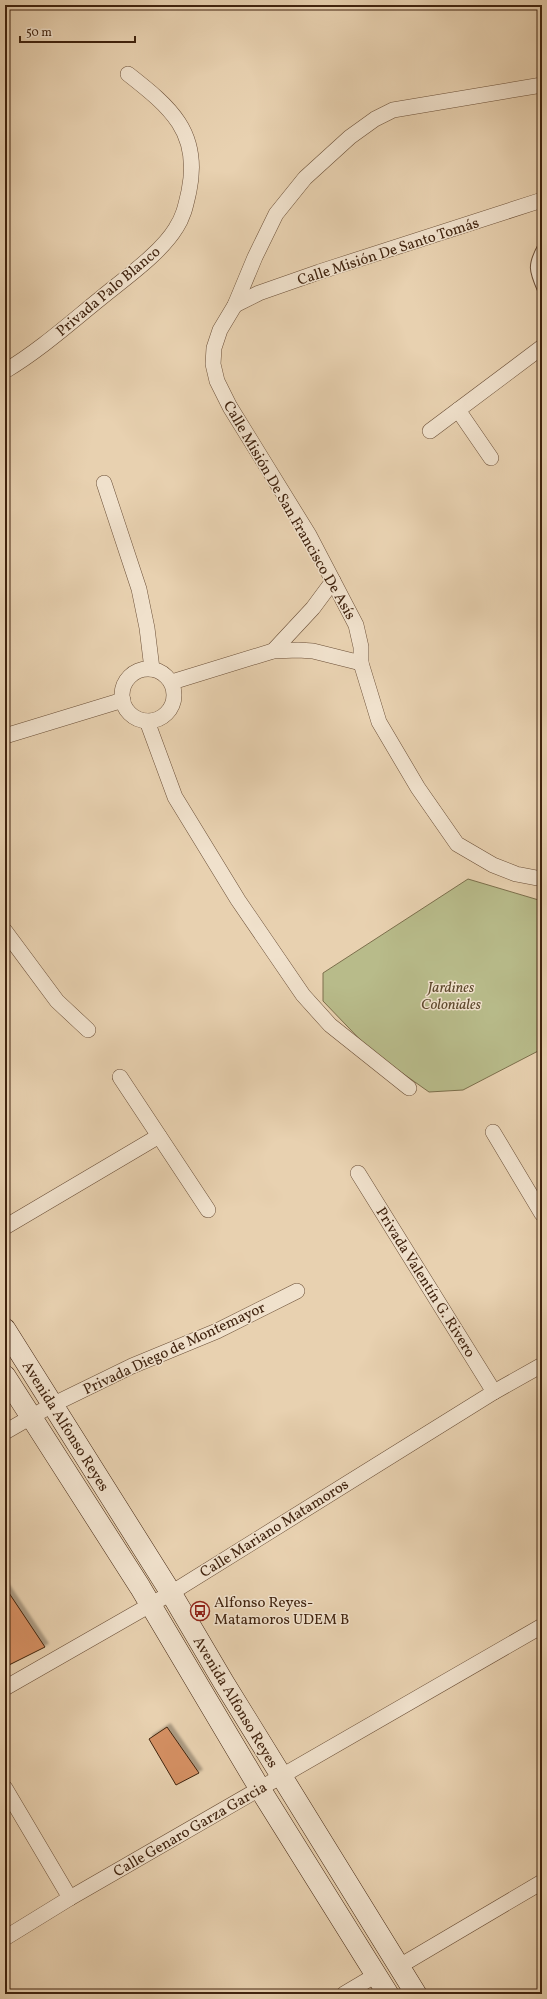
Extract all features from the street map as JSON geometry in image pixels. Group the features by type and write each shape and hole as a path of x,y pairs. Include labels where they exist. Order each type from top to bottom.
{"main road":[{"name":"Avenida Alfonso Reyes","path":"5,1329 171,1593 281,1777 416,1994"},
{"name":"Avenida Alfonso Reyes","path":"5,1376 150,1605 260,1789 388,1994"}],"street":[{"name":"Privada Palo Blanco","path":"5,371 31,356 144,263 176,229 184,213 190,182 191,158 188,137 166,106 128,74"},
{"name":"Calle Misión De San Francisco De Asís","path":"542,85 393,110 375,119 350,137 305,178 276,214 255,257 235,305 220,330 214,348 213,364 217,381 230,407 278,484 356,625 361,647 361,663 379,722 418,788 457,844 493,865 516,874 542,879"},
{"name":"Calle Misión De Santo Tomás","path":"235,305 259,293 319,272 542,200"},
{"path":"430,431 542,347"},
{"path":"458,410 491,458"},
{"path":"104,483 139,589 147,628 152,669"},
{"path":"273,651 313,608 333,581"},
{"path":"172,682 273,651 313,651 361,663"},
{"path":"144,669 152,669 166,676 172,682 175,693 173,704 168,713 158,720 147,721 139,719 131,715 126,708 123,700 124,687 130,677 144,669"},
{"path":"5,736 123,700"},
{"path":"147,721 175,797 238,900 303,996 330,1025 409,1088"},
{"path":"5,930 57,1001 88,1030"},
{"path":"120,1077 208,1210"},
{"path":"493,1132 542,1214"},
{"path":"5,1227 158,1136"},
{"name":"Privada Valentín G. Rivero","path":"358,1173 494,1392"},
{"name":"Privada Diego de Montemayor","path":"5,1432 52,1405 132,1366 217,1331 297,1291"},
{"name":"Calle Mariano Matamoros","path":"5,1688 171,1593 494,1392 542,1365"},
{"name":"Calle Genaro Garza Garcia","path":"5,1938 70,1898 542,1626"},
{"path":"5,1788 70,1898"},
{"path":"398,1967 542,1882"},
{"path":"344,1994 376,1975"}],"lane":[{"path":"542,247 535,260 534,273 542,290"}],"green space":[{"name":"Jardines Coloniales","path":"468,879 542,901 542,1049 463,1090 429,1092 371,1051 323,1001 323,973"}],"building":[{"path":"5,1587 45,1647 5,1667"},
{"path":"167,1727 199,1773 176,1785 149,1739"}],"place":[{"name":"Alfonso Reyes- Matamoros UDEM B","path":"200,1611"}]}
